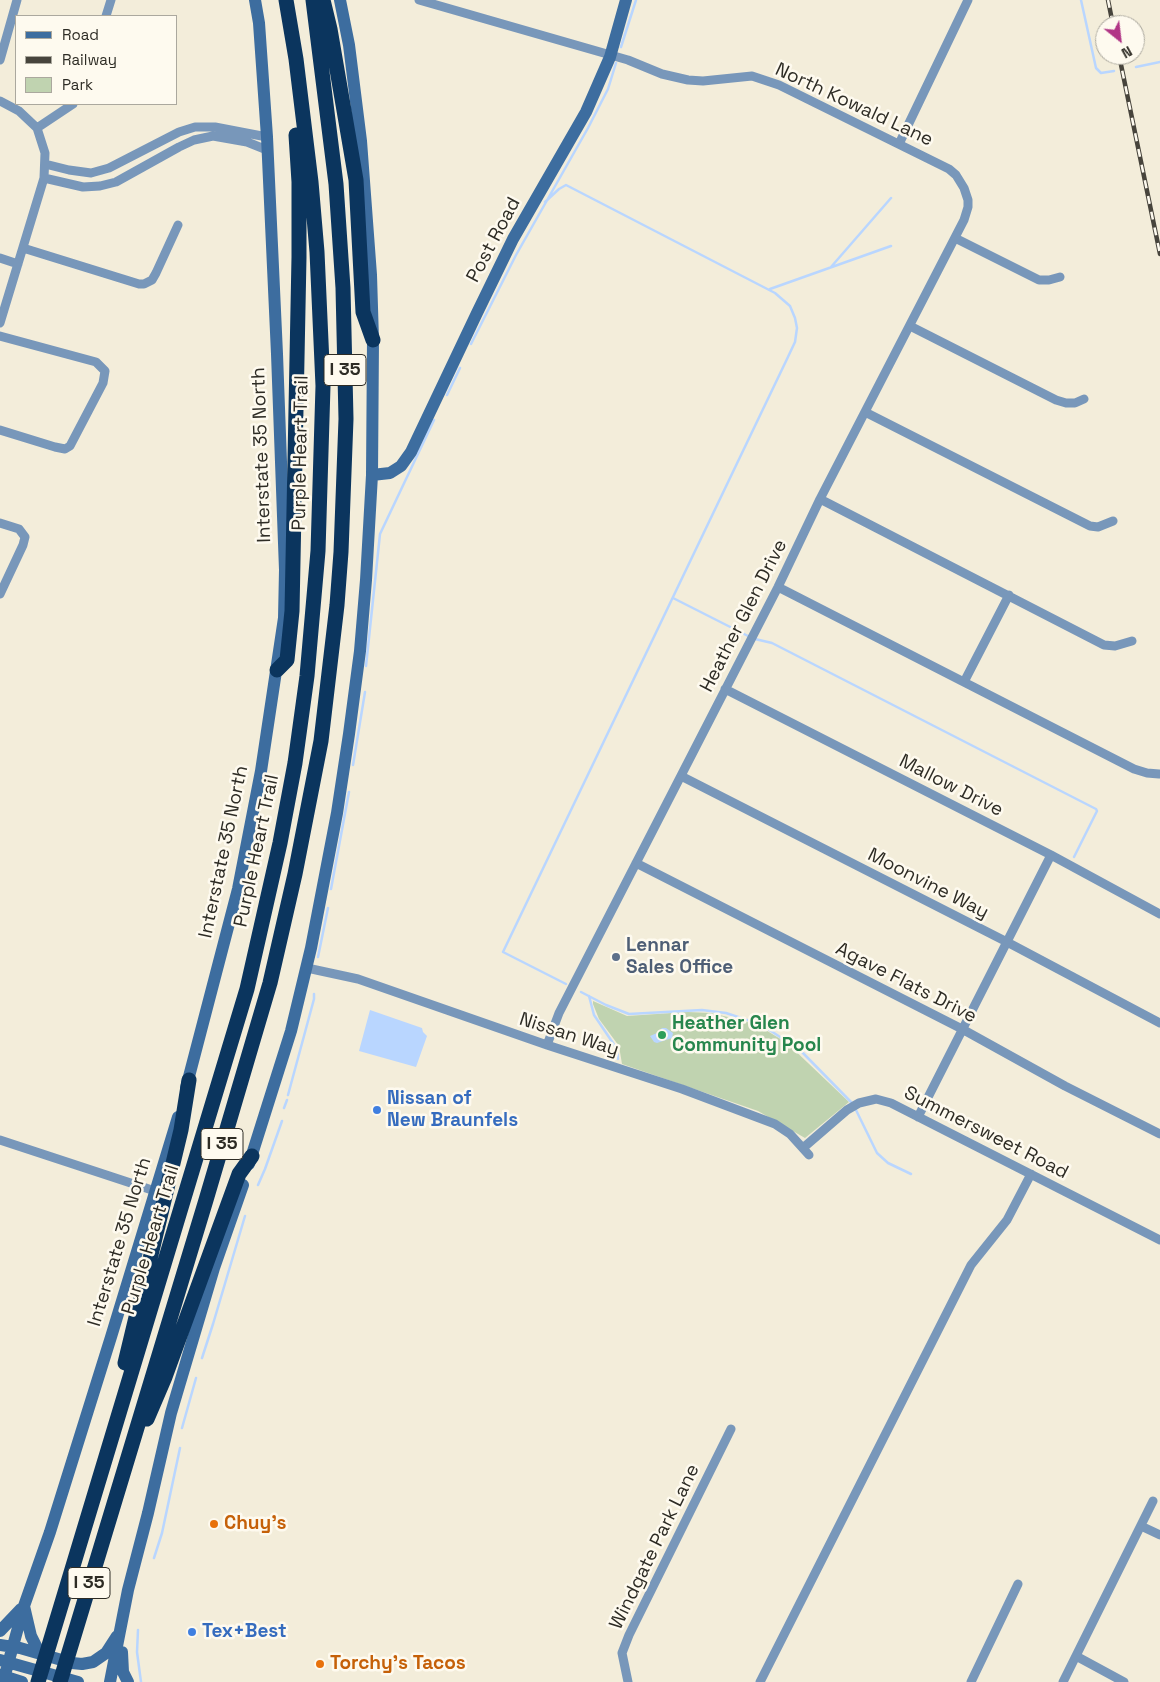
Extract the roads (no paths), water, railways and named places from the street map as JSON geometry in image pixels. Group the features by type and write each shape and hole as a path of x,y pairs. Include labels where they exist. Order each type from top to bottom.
{"highway":[{"path":"277,670 287,660 292,611 299,266 295,120 280,0"},
{"name":"Purple Heart Trail","path":"38,1682 247,989 280,843 301,721 318,551 323,386 318,262 311,182 296,59 286,0"},
{"name":"I 35","path":"60,1682 270,982 295,874 321,741 337,605 346,420 343,288 336,184 314,0"},
{"path":"323,0 356,180 364,312 373,340"},
{"path":"57,1621 83,1508 128,1354 181,1130 189,1080"},
{"path":"101,1542 124,1488 146,1423 165,1377 238,1174 252,1156"}],"main road":[{"name":"Interstate 35 North","path":"2,1678 6,1646 24,1606 56,1513 189,1080 238,889 261,771 277,670 284,618 285,570 278,354 267,143 255,0"},
{"path":"110,1682 128,1590 171,1413 214,1268 252,1156 291,1031 307,968 337,813 352,716 366,580 372,475 373,340 370,251 361,141 349,45 340,0"},
{"name":"Post Road","path":"372,475 396,469 401,466 411,452 502,262 586,112 610,56 626,0"},
{"path":"24,1606 31,1636 40,1652"},
{"path":"0,1631 24,1606"},
{"path":"6,1646 40,1652 72,1663 82,1664 93,1662 106,1653 121,1630"},
{"path":"121,1630 123,1672 128,1682"},
{"path":"4,1661 78,1682"},
{"path":"2,1678 22,1682"}],"street":[{"path":"0,60 17,0"},
{"path":"106,15 111,0"},
{"name":"North Kowald Lane","path":"419,0 628,60 662,74 688,80 703,81 752,76 779,85 949,169 956,175 964,188 968,200"},
{"path":"899,144 968,0"},
{"path":"0,101 19,111 37,128 45,153 44,178 0,323"},
{"path":"37,128 72,105"},
{"path":"45,164 91,173 109,168 179,132 195,127 215,127 267,143"},
{"path":"44,178 83,187 100,186 116,182 131,175 194,140 213,136 247,142 267,143"},
{"name":"Heather Glen Drive","path":"547,1045 559,1013 964,220 968,200"},
{"path":"23,248 144,284 152,280 156,274 178,225"},
{"path":"955,238 1039,280 1060,277"},
{"path":"0,258 18,264"},
{"path":"910,326 1056,400 1075,403 1084,399"},
{"path":"0,336 96,362 105,371 102,383 70,446 65,449 0,430"},
{"path":"865,412 1090,526 1098,527 1113,521"},
{"path":"820,499 1104,645 1115,646 1132,642"},
{"path":"0,523 15,528 24,535 23,545 0,594"},
{"path":"778,587 1134,769 1159,774"},
{"path":"964,682 1009,596"},
{"name":"Mallow Drive","path":"725,689 1051,855 1160,914"},
{"name":"Moonvine Way","path":"681,776 1160,1023"},
{"path":"918,1117 1051,855"},
{"name":"Agave Flats Drive","path":"636,863 1160,1134"},
{"name":"Nissan Way","path":"307,968 358,979 547,1045 682,1089 775,1124 790,1134 809,1155"},
{"name":"Summersweet Road","path":"803,1148 847,1110 859,1102 876,1099 891,1103 1160,1240"},
{"path":"0,1140 155,1191"},
{"path":"760,1682 971,1265 1007,1220 1031,1174"},
{"name":"Windgate Park Lane","path":"628,1682 622,1653 629,1635 731,1429"},
{"path":"1063,1682 1153,1501"},
{"path":"1141,1526 1160,1535"},
{"path":"971,1682 1018,1584"},
{"path":"1076,1656 1124,1682"}],"water":[{"path":"370,1010 422,1028 427,1036 416,1067 359,1051"},
{"name":"Heather Glen Community Pool","path":"662,1028 666,1028 673,1033 672,1038 657,1043 654,1042 650,1036"}],"waterway":[{"path":"621,47 636,0"},
{"path":"1081,0 1096,68 1101,73 1114,71"},
{"path":"1136,67 1160,62"},
{"path":"471,344 516,255 588,128 608,89 616,63"},
{"path":"545,202 566,185 775,293 790,306 797,328 795,342 787,359 503,952 566,984"},
{"path":"831,267 891,198"},
{"path":"770,289 891,246"},
{"path":"447,395 460,368"},
{"path":"366,666 380,534 434,420"},
{"path":"673,598 750,637"},
{"path":"755,639 772,643 1096,809 1097,811 1074,857"},
{"path":"353,765 365,692"},
{"path":"331,889 349,792"},
{"path":"318,957 328,908"},
{"path":"581,992 629,1014 702,1010 726,1013 762,1025 801,1051 852,1103"},
{"path":"288,1095 314,994"},
{"path":"589,996 594,1015 617,1049 618,1059"},
{"path":"284,1108 287,1100"},
{"path":"855,1108 877,1153 888,1163 911,1174"},
{"path":"258,1185 282,1121"},
{"path":"202,1358 245,1216"},
{"path":"182,1428 196,1378"},
{"path":"154,1558 162,1533 180,1448"},
{"path":"138,1630 137,1652 141,1682"}],"railway":[{"path":"1108,0 1111,15"},
{"path":"1121,65 1160,254"}],"place":[{"name":"Lennar Sales Office","path":"616,957"},
{"name":"Heather Glen Community Pool","path":"662,1035"},
{"name":"Nissan of New Braunfels","path":"377,1110"},
{"name":"Chuy's","path":"214,1524"},
{"name":"Tex+Best","path":"192,1632"},
{"name":"Torchy's Tacos","path":"320,1664"}]}
